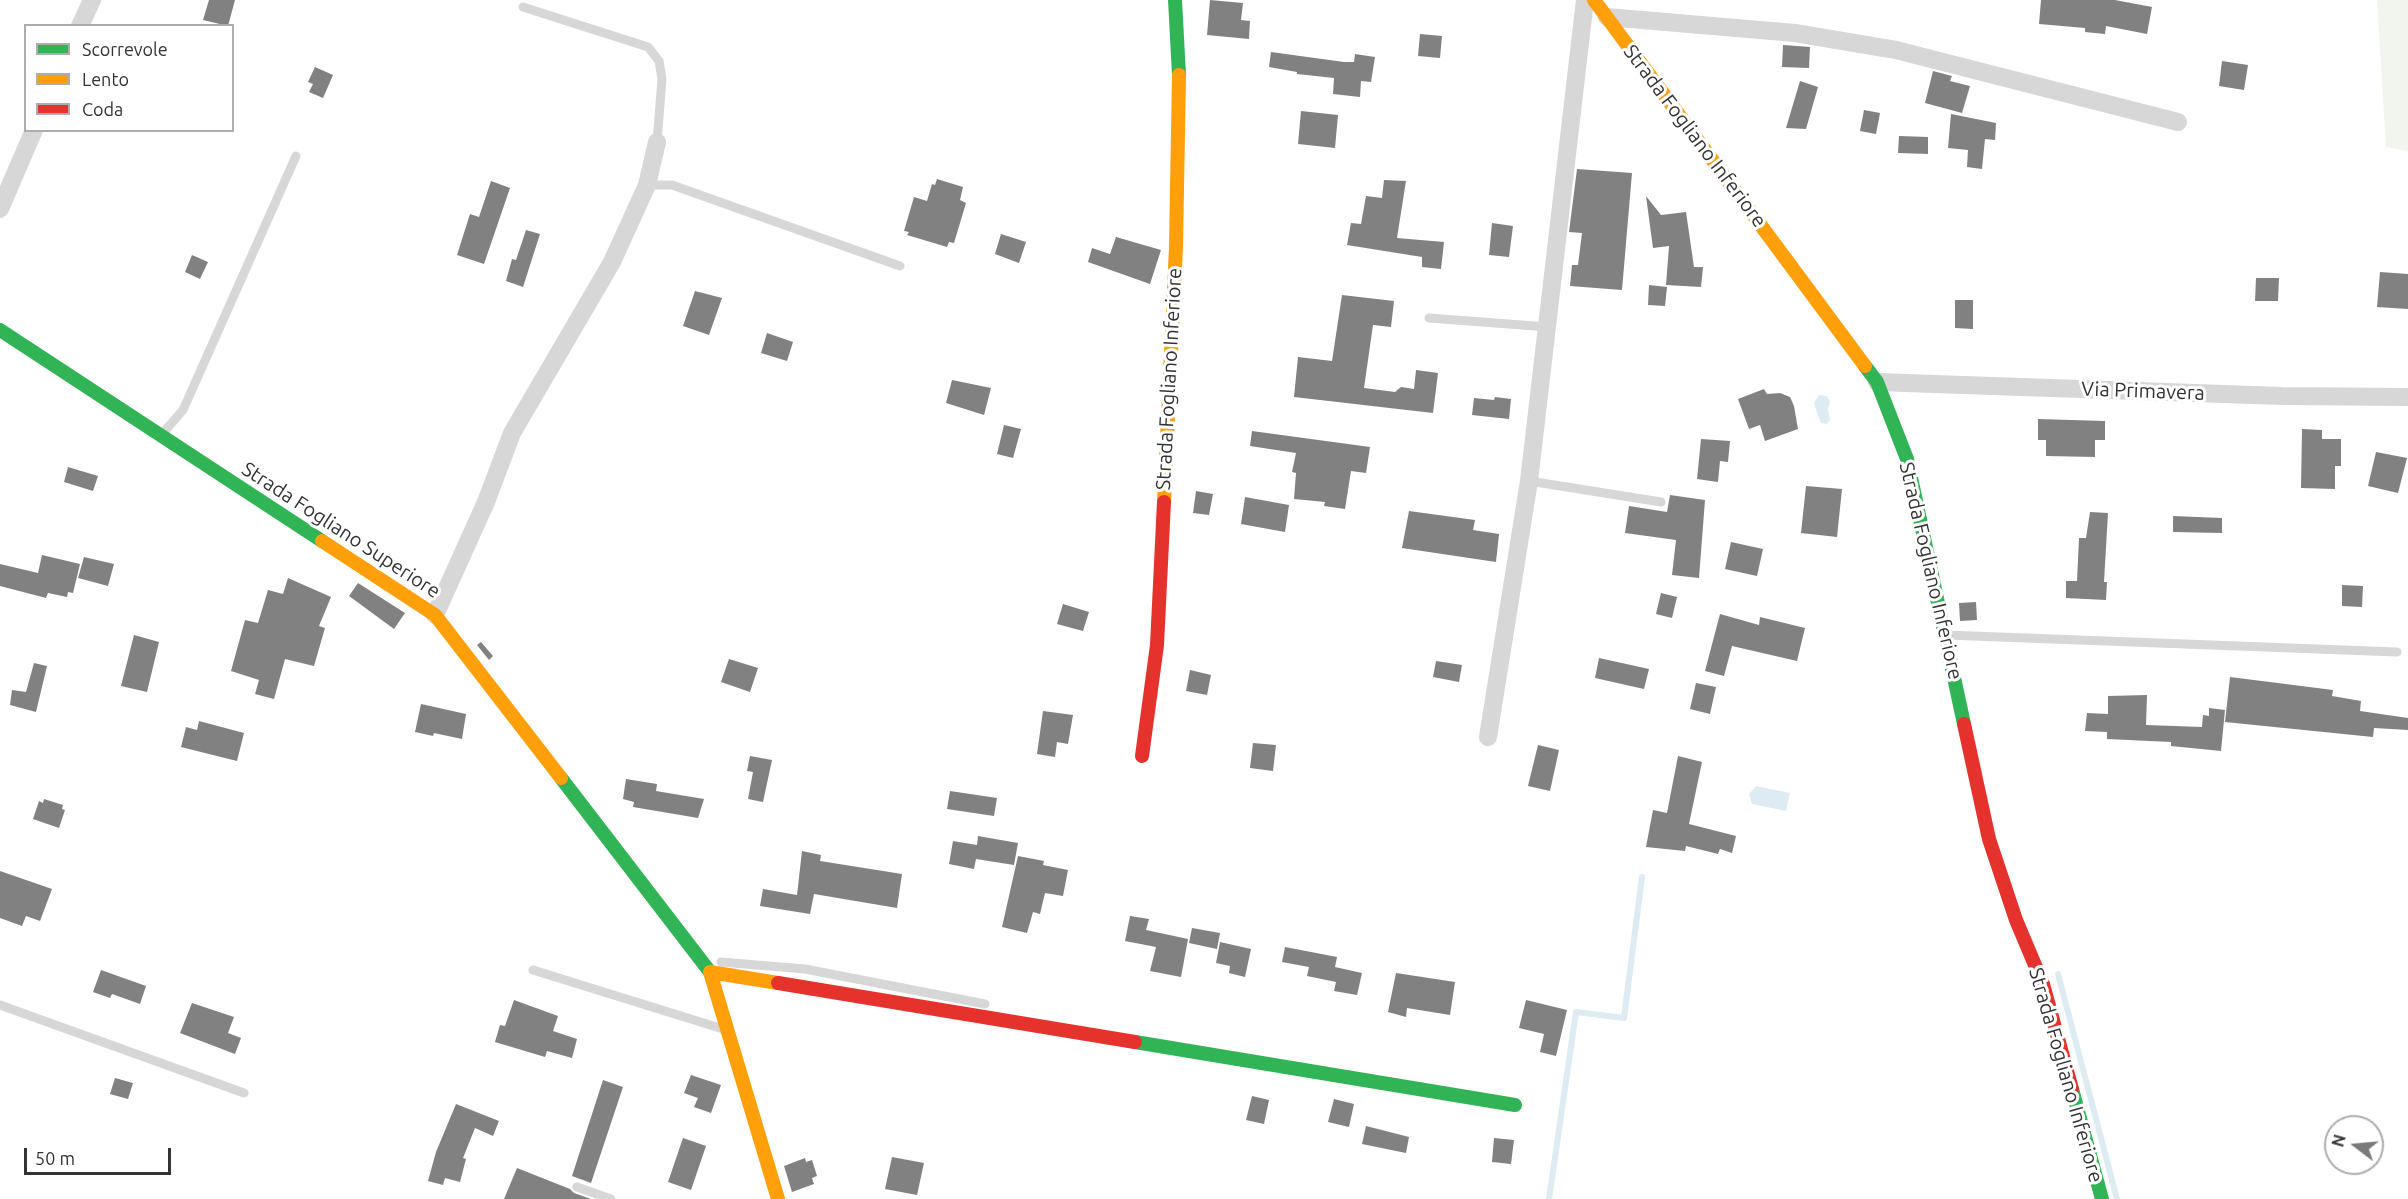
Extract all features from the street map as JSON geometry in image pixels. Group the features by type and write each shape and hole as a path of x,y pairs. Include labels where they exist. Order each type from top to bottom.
{"street":[{"path":"81,24 92,0"},
{"name":"Strada Fogliano Inferiore","path":"1142,756 1157,645 1175,259 1179,51 1175,0"},
{"path":"1488,737 1529,481 1548,327 1568,129 1585,0"},
{"name":"Strada Fogliano Inferiore","path":"1594,0 1878,382 1907,459 1989,839 2016,920 2043,984 2102,1199"},
{"name":"Strada Fogliano Inferiore","path":"1607,17 1795,33 1896,50 2178,122"},
{"path":"0,209 33,132"},
{"path":"435,615 486,502 512,433 612,262 647,185 657,142"},
{"name":"Strada Fogliano Superiore","path":"0,330 435,615 710,972 778,1199"},
{"name":"Via Primavera","path":"1878,382 2282,396 2408,397"},
{"path":"710,972 1515,1105"}],"lane":[{"path":"523,7 648,47 659,61 662,79 657,142"},
{"path":"162,435 183,410 296,156"},
{"path":"647,185 672,185 900,266"},
{"path":"1429,318 1548,327"},
{"path":"1529,481 1661,502"},
{"path":"1946,635 2397,652"},
{"path":"701,960 805,969 985,1004"},
{"path":"533,970 729,1030"},
{"path":"0,1005 244,1093"},
{"path":"577,1187 611,1199"}],"shaded area":[{"path":"2377,0 2408,0 2408,151 2386,147"},
{"path":"1819,395 1827,396 1830,402 1828,409 1830,420 1827,424 1821,423 1814,403"},
{"path":"1756,786 1790,793 1786,811 1752,804 1749,794"}],"building":[{"path":"209,0 235,0 229,24 203,20"},
{"path":"1210,0 1243,3 1241,20 1250,21 1249,39 1207,35"},
{"path":"2041,0 2115,0 2152,7 2147,34 2106,26 2105,34 2085,32 2085,28 2039,24"},
{"path":"1420,34 1442,36 1440,58 1418,56"},
{"path":"1783,45 1810,47 1809,68 1782,67"},
{"path":"1271,52 1344,62 1354,62 1355,54 1375,57 1371,82 1361,81 1360,97 1333,94 1334,78 1297,74 1297,72 1269,67"},
{"path":"2222,61 2248,65 2244,90 2219,86"},
{"path":"315,67 333,75 323,98 309,92 313,84 308,82"},
{"path":"1933,71 1952,76 1950,81 1970,86 1962,113 1925,103"},
{"path":"1800,81 1818,87 1806,129 1786,128"},
{"path":"1864,110 1880,113 1876,134 1860,131"},
{"path":"1301,111 1338,115 1335,148 1298,144"},
{"path":"1951,114 1996,123 1995,140 1985,139 1982,169 1967,167 1968,150 1948,148"},
{"path":"1899,136 1928,137 1928,154 1898,153"},
{"path":"1577,169 1632,173 1622,290 1570,286 1572,265 1578,265 1582,233 1569,232"},
{"path":"937,179 963,187 960,200 966,203 954,243 949,242 947,247 907,235 909,232 904,231 914,197 927,201 932,184 935,185"},
{"path":"1384,180 1406,181 1397,238 1444,242 1441,269 1422,267 1422,257 1347,245 1351,223 1361,224 1366,196 1382,198"},
{"path":"491,181 510,188 484,264 457,255 470,214 479,217"},
{"path":"1646,196 1661,215 1686,212 1694,267 1703,267 1701,287 1666,285 1669,246 1653,248"},
{"path":"1492,223 1513,226 1509,257 1489,255"},
{"path":"526,230 540,234 523,287 506,281 512,259 516,260"},
{"path":"1001,234 1026,242 1019,263 995,254"},
{"path":"1116,237 1161,250 1150,284 1088,262 1092,248 1110,254"},
{"path":"192,255 208,262 200,279 185,272"},
{"path":"2380,272 2408,274 2408,309 2377,307"},
{"path":"2256,278 2279,278 2278,301 2255,301"},
{"path":"1649,285 1667,287 1665,306 1648,305"},
{"path":"695,291 722,298 709,335 683,326"},
{"path":"1342,295 1394,301 1391,327 1373,325 1364,388 1395,392 1401,387 1414,389 1416,370 1438,373 1433,413 1294,397 1298,357 1332,361"},
{"path":"1955,300 1973,300 1973,329 1955,328"},
{"path":"767,333 793,342 787,361 761,353"},
{"path":"952,380 991,388 984,415 946,403"},
{"path":"1764,389 1767,394 1780,393 1790,397 1798,429 1765,441 1760,425 1749,429 1738,399"},
{"path":"1495,397 1511,399 1509,419 1472,415 1474,398 1494,400"},
{"path":"2038,419 2105,421 2105,440 2095,440 2095,457 2046,456 2046,440 2038,440"},
{"path":"1004,425 1021,429 1013,458 997,454"},
{"path":"2302,429 2322,430 2322,439 2341,439 2341,466 2335,466 2335,489 2301,488"},
{"path":"1252,431 1370,447 1366,473 1351,471 1345,509 1324,506 1325,502 1294,499 1296,473 1292,472 1296,453 1250,446"},
{"path":"1701,439 1730,441 1728,462 1720,461 1718,482 1697,479"},
{"path":"2376,452 2407,458 2398,493 2368,486"},
{"path":"68,467 98,476 93,491 64,482"},
{"path":"1806,486 1842,489 1837,537 1801,533"},
{"path":"1196,491 1213,494 1209,515 1193,513"},
{"path":"1670,495 1705,500 1699,578 1672,575 1676,540 1625,533 1629,506 1667,512"},
{"path":"1245,497 1289,505 1285,532 1241,524"},
{"path":"1409,511 1475,520 1473,530 1499,534 1496,562 1402,548"},
{"path":"2090,512 2108,513 2104,582 2107,582 2106,600 2066,598 2066,581 2077,581 2079,538 2086,538"},
{"path":"2173,516 2222,518 2222,533 2173,532"},
{"path":"1731,542 1763,549 1757,576 1725,569"},
{"path":"42,555 80,564 73,593 68,592 67,597 48,593 46,598 0,586 0,564 38,573"},
{"path":"84,557 114,564 108,586 78,578"},
{"path":"288,578 331,597 319,626 325,628 314,666 285,659 274,699 255,694 259,680 231,671 245,620 258,623 268,590 283,594"},
{"path":"358,583 405,613 394,629 349,596"},
{"path":"2342,585 2363,586 2362,607 2342,606"},
{"path":"1661,593 1677,597 1672,618 1656,614"},
{"path":"1976,602 1977,620 1960,621 1959,603"},
{"path":"1063,604 1089,612 1083,631 1057,624"},
{"path":"1720,614 1759,625 1760,617 1805,628 1797,661 1732,646 1724,676 1705,671"},
{"path":"134,635 159,642 147,692 121,686"},
{"path":"481,642 493,656 489,660 477,645"},
{"path":"1599,658 1649,669 1644,689 1595,678"},
{"path":"729,659 758,668 750,692 721,682"},
{"path":"1436,661 1462,665 1459,682 1433,677"},
{"path":"34,663 47,666 36,712 10,705 12,690 26,692"},
{"path":"1190,670 1211,675 1207,695 1186,691"},
{"path":"2230,677 2333,690 2332,696 2361,701 2360,711 2408,718 2408,730 2374,728 2373,737 2225,722"},
{"path":"1696,683 1716,687 1710,714 1690,709"},
{"path":"2147,695 2146,725 2202,727 2203,715 2209,716 2209,708 2225,710 2221,751 2171,746 2171,742 2107,739 2107,732 2085,731 2087,713 2108,714 2108,696"},
{"path":"421,704 466,714 462,739 434,733 433,736 415,732"},
{"path":"1043,711 1073,715 1068,744 1057,742 1055,757 1037,754"},
{"path":"199,721 244,733 237,761 181,747 186,727 197,730"},
{"path":"1253,743 1276,745 1273,771 1250,768"},
{"path":"1538,745 1559,750 1550,791 1528,786"},
{"path":"750,756 772,760 763,802 748,799 753,772 747,771"},
{"path":"1678,756 1702,762 1689,824 1736,836 1732,853 1720,849 1718,854 1686,846 1685,851 1646,847 1653,810 1667,813"},
{"path":"626,779 657,784 656,791 704,799 698,818 633,807 634,802 623,799"},
{"path":"950,791 997,798 994,816 947,809"},
{"path":"44,799 63,805 62,809 65,810 59,828 33,819 39,801 43,803"},
{"path":"978,836 1018,843 1014,865 976,859 974,869 949,864 953,841 977,845"},
{"path":"802,851 821,855 820,861 902,874 897,908 814,894 810,914 760,906 763,889 797,895"},
{"path":"1018,856 1044,861 1043,865 1068,870 1063,896 1045,893 1040,914 1033,912 1027,933 1002,927"},
{"path":"0,871 52,889 40,921 26,916 22,926 0,918"},
{"path":"1130,916 1149,919 1146,930 1188,939 1181,977 1150,971 1156,947 1125,941"},
{"path":"1192,928 1220,933 1217,949 1189,943"},
{"path":"1220,942 1251,949 1245,977 1229,973 1230,966 1216,963"},
{"path":"1285,947 1337,957 1335,967 1362,973 1357,995 1334,991 1336,982 1307,976 1309,967 1282,962"},
{"path":"101,970 146,986 140,1004 112,994 110,998 93,992"},
{"path":"1396,973 1455,982 1450,1015 1407,1008 1406,1017 1388,1012"},
{"path":"514,1000 558,1016 553,1031 577,1039 572,1058 547,1051 545,1057 495,1042 500,1025 505,1026"},
{"path":"1526,1000 1567,1010 1556,1056 1540,1052 1544,1034 1519,1028"},
{"path":"192,1003 234,1017 228,1033 241,1038 235,1054 180,1033"},
{"path":"691,1075 721,1085 711,1113 694,1107 698,1098 684,1093"},
{"path":"115,1078 133,1083 128,1099 110,1094"},
{"path":"603,1080 623,1087 591,1183 572,1176"},
{"path":"1252,1096 1269,1100 1264,1124 1246,1120"},
{"path":"1334,1099 1354,1104 1349,1127 1328,1122"},
{"path":"456,1104 499,1121 493,1136 475,1128 463,1158 466,1159 460,1182 445,1178 443,1185 428,1181 436,1152"},
{"path":"1366,1126 1409,1137 1406,1153 1362,1144"},
{"path":"683,1138 706,1146 691,1190 668,1182"},
{"path":"1494,1138 1514,1140 1511,1164 1492,1162"},
{"path":"892,1157 924,1163 917,1195 885,1189"},
{"path":"805,1158 806,1162 812,1160 817,1176 812,1178 814,1184 792,1192 784,1166"},
{"path":"517,1168 570,1189 574,1193 591,1199 504,1199"}],"waterway":[{"path":"1549,1199 1576,1012 1624,1018 1642,877"},
{"path":"2058,974 2117,1199"}],"traffic: fast":[{"path":"1175,0 1179,75"},
{"path":"0,330 322,541"},
{"path":"1865,366 1877,382 1907,459 1964,724"},
{"path":"561,778 710,972"},
{"path":"1135,1042 1515,1105"},
{"path":"2072,1089 2102,1199"}],"traffic: slow":[{"path":"1594,0 1865,366"},
{"path":"1164,502 1176,247 1179,75"},
{"path":"322,541 435,615 561,778"},
{"path":"778,983 710,972 778,1199"}],"traffic: jam":[{"path":"1142,756 1157,645 1164,502"},
{"path":"1964,724 1989,839 2016,920 2043,984 2072,1089"},
{"path":"778,983 1135,1042"}]}
